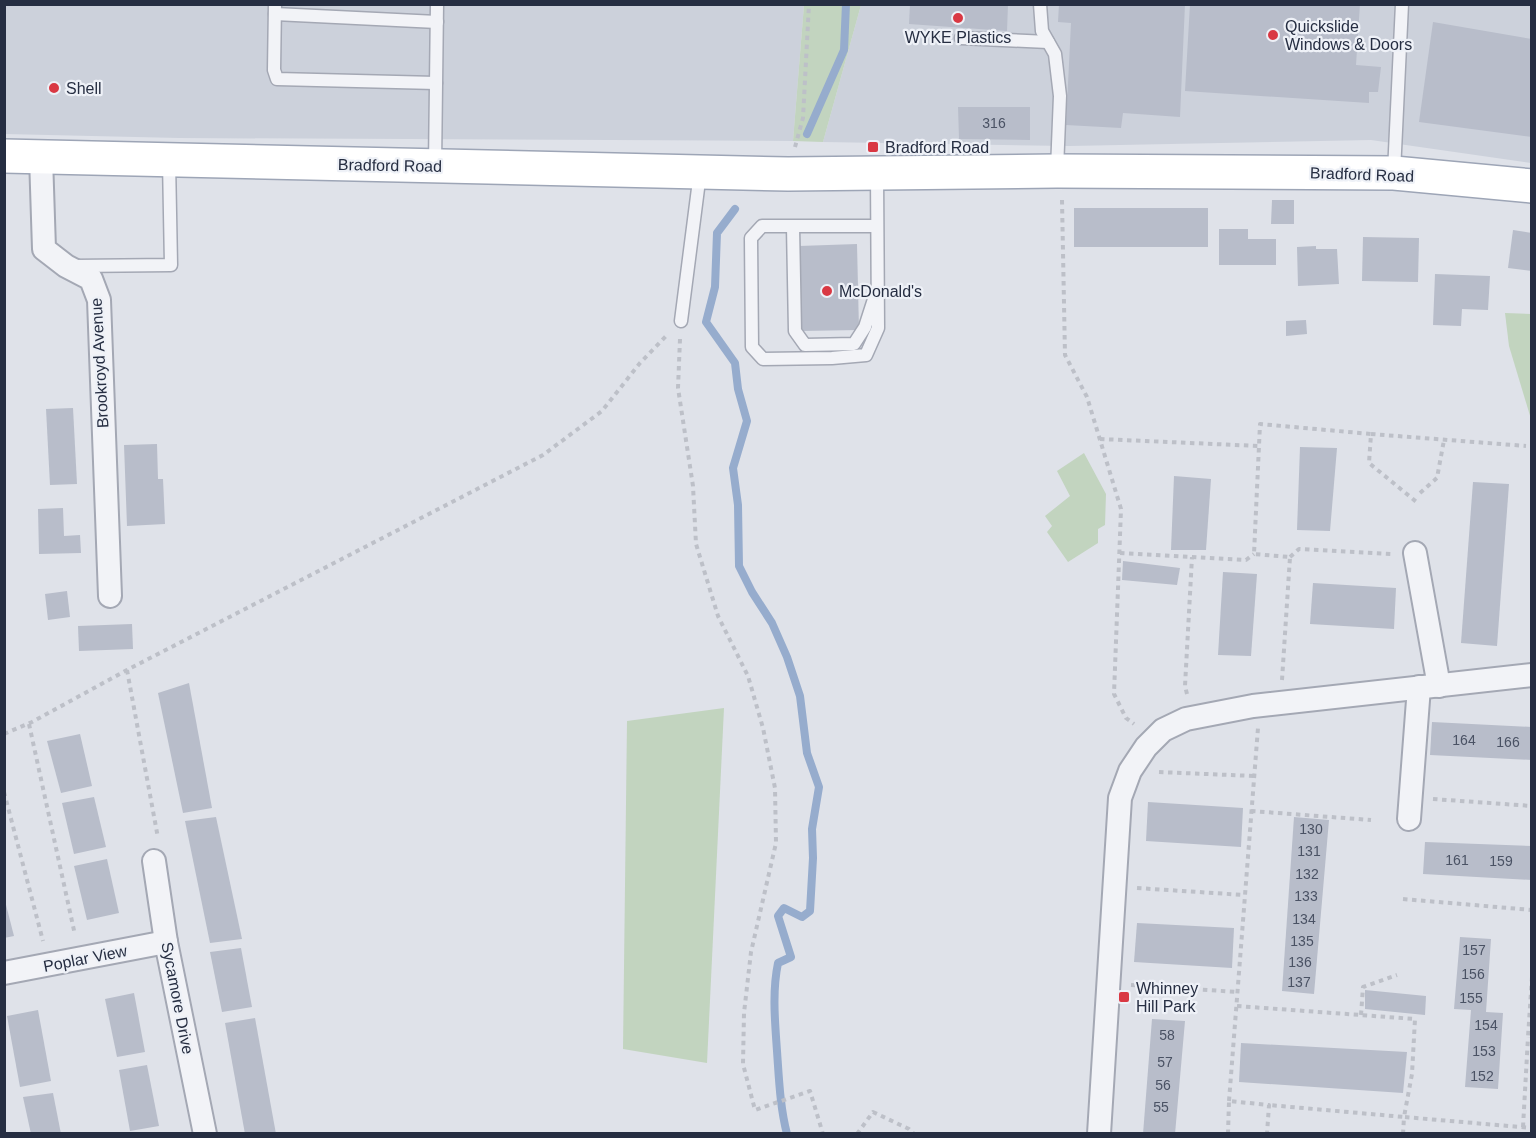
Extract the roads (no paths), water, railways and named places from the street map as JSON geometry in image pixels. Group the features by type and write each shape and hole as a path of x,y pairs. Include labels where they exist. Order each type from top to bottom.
{"main road":[{"name":"Bradford Road","path":"4,156 788,174 1057,171 1394,173 1532,186"}],"street":[{"name":"Brookroyd Avenue","path":"41,157 44,249 66,266 91,279 99,300 110,596"},
{"path":"1410,808 1429,687 1416,556"},
{"path":"1099,1134 1120,798 1130,771 1146,747 1162,730 1186,719 1270,704 1532,675"},
{"name":"Sycamore Drive","path":"154,861 166,942 205,1134"},
{"name":"Poplar View","path":"4,974 166,942"}],"lane":[{"path":"435,166 437,4"},
{"path":"1040,4 1042,31 1055,54 1060,96 1057,171"},
{"path":"1394,173 1402,4"},
{"path":"436,83 277,79 274,70 275,9 437,22"},
{"path":"961,38 1048,42"},
{"path":"66,266 171,265 169,160"},
{"path":"681,321 700,172"},
{"path":"876,226 762,226 751,237 752,347 762,359 866,355 878,328 877,173"},
{"path":"793,227 795,331 805,345 854,344 864,327 879,283"}],"waterway":[{"path":"807,134 844,50 846,4"},
{"path":"735,209 717,233 715,287 706,322 735,363 738,389 747,421 733,468 738,505 739,566 772,623 787,657 800,696 807,753 819,787 812,829 810,911 802,917 784,908 778,916 791,957 778,963 775,996 780,1093 787,1134"}],"place":[{"name":"WYKE Plastics","path":"958,18"},
{"name":"Quickslide Windows & Doors","path":"1273,35"},
{"name":"Shell","path":"54,88"},
{"name":"Bradford Road","path":"873,147"},
{"name":"McDonald's","path":"827,291"},
{"name":"Whinney Hill Park","path":"1124,997"}]}
